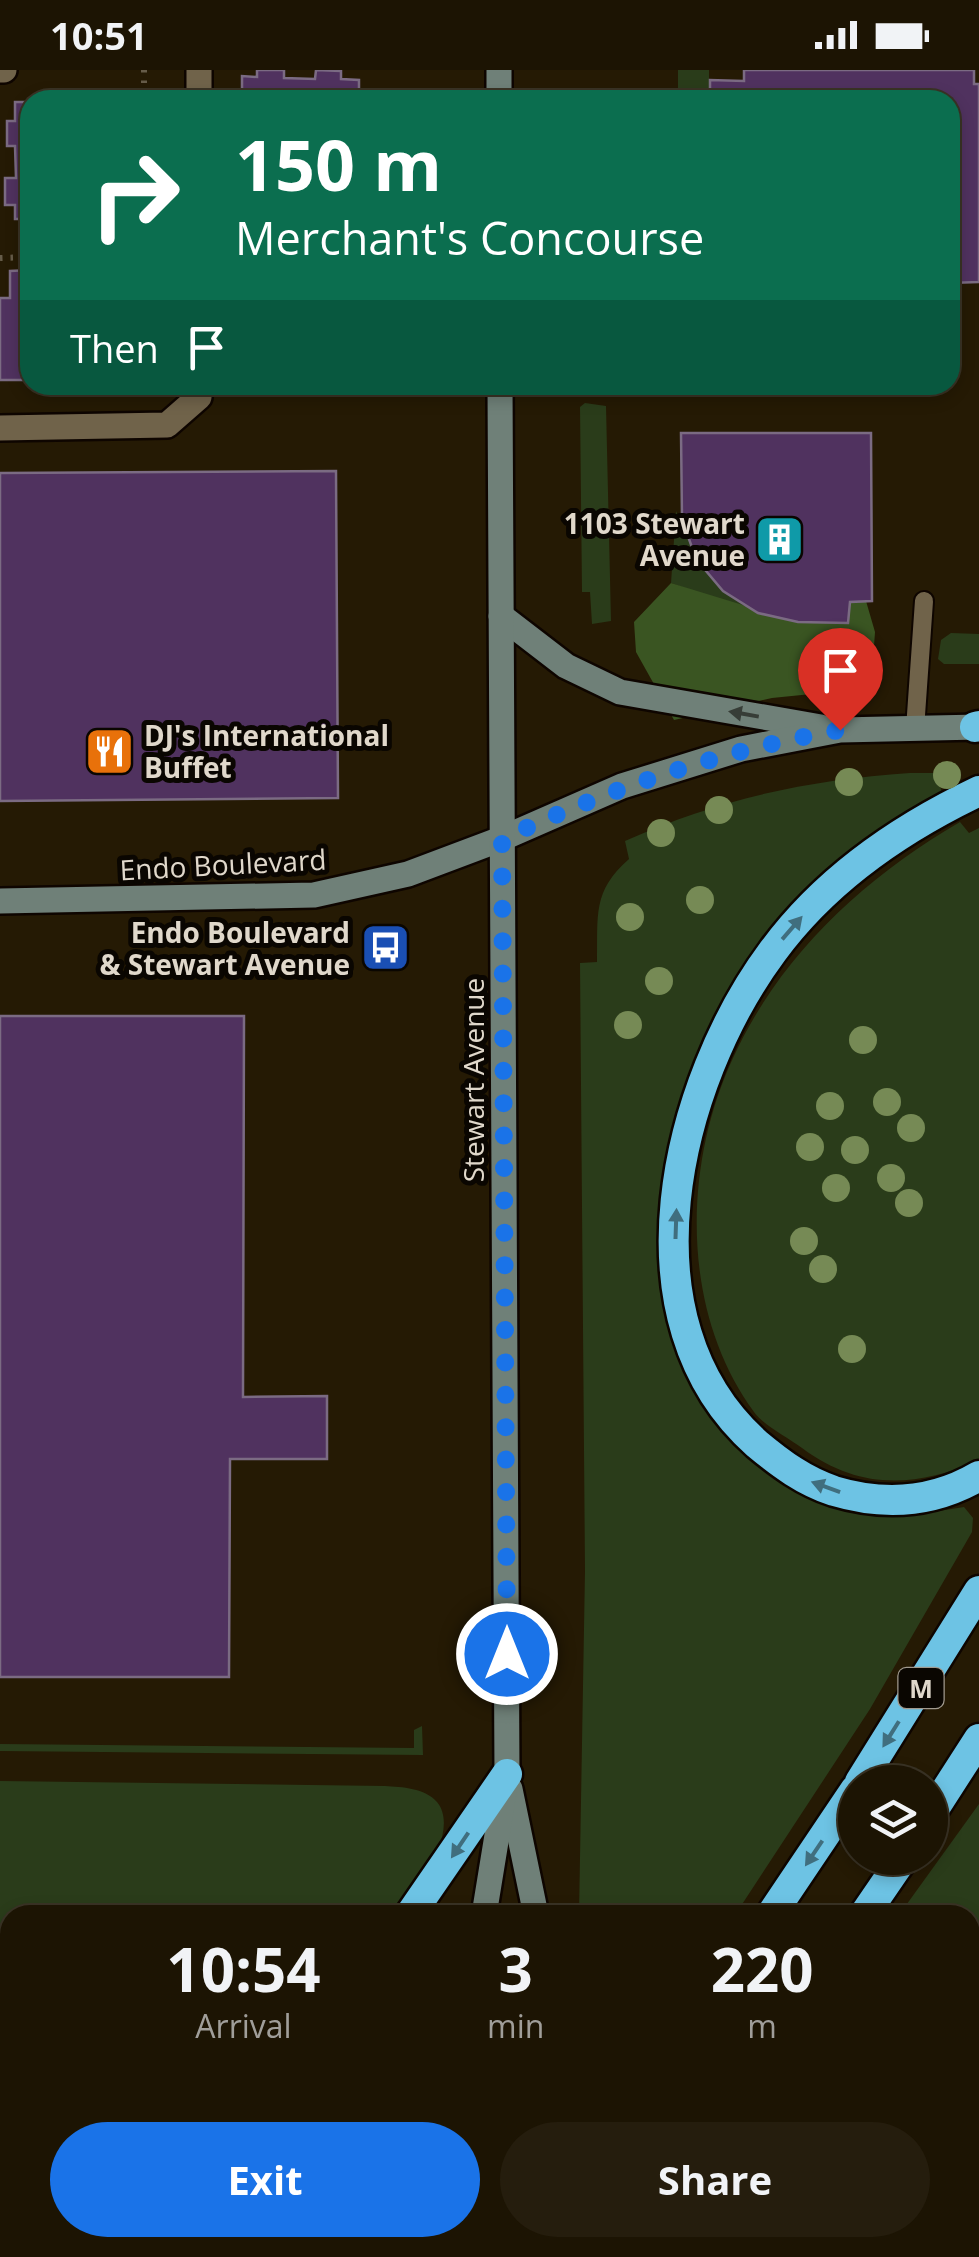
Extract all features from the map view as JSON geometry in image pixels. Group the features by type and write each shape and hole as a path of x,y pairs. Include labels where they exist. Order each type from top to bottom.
{"highway":[{"path":"979,791 917,823 856,865 796,923 757,974 723,1033 691,1121 679,1181 676,1242 686,1326 704,1375 731,1417 784,1466 823,1487 883,1500 941,1495 979,1476"},
{"name":"M","path":"871,1765 979,1591"},
{"path":"948,1788 979,1739"},
{"path":"417,1905 508,1774"},
{"path":"778,1905 838,1815"},
{"path":"871,1905 891,1875"}],"main road":[{"name":"Stewart Avenue","path":"486,1905 508,1774 500,395"},
{"path":"501,616 566,666 620,692 840,730 978,727"},
{"name":"Endo Boulevard","path":"0,901 314,895 408,874 662,772 741,749 840,730"},
{"name":"Stewart Avenue","path":"508,1774 534,1905"}],"street":[{"path":"0,428 166,425 196,395"}],"lane":[{"path":"915,729 924,601"}],"green space":[{"path":"678,70 709,70 709,90 678,90"},
{"path":"585,403 606,406 611,621 592,624 590,592 582,592 580,407"},
{"path":"676,511 706,567 750,611 671,583"},
{"path":"671,583 798,622 848,623 850,602 866,601 875,632 871,688 772,698 674,720 636,652 634,622"},
{"path":"951,633 979,634 979,664 944,664 938,659 941,640"},
{"path":"952,773 938,781 942,792 821,876 753,955 681,1107 683,1361 802,1493 853,1512 901,1517 964,1507 973,1518 972,1532 870,1709 742,1905 579,1905 585,1571 580,963 597,962 600,905 609,882 629,859 625,841 729,803 835,781"},
{"path":"960,822 969,833 979,828 979,1461 910,1480 867,1478 824,1462 770,1427 754,1412 730,1373 713,1330 702,1285 697,1239 704,1146 733,1058 752,1021 800,953 858,894"},
{"path":"422,1726 423,1755 0,1751 0,1744 414,1748 414,1730"},
{"path":"0,1781 399,1787 432,1797 443,1814 444,1829 433,1862 404,1905 0,1905"},
{"path":"979,1804 979,1905 906,1905 928,1875 948,1875 948,1847"}],"building":[{"path":"257,70 284,70 284,78 315,79 316,70 341,71 341,79 359,80 359,90 242,90 242,76 257,77"},
{"path":"744,70 974,70 974,84 979,84 979,282 960,283 960,90 710,90 710,80 744,81"},
{"path":"15,102 20,102 20,219 15,219 15,205 5,205 5,178 16,178 15,146 7,146 7,121 15,121"},
{"path":"20,270 20,380 0,380 0,298 10,298 10,271"},
{"name":"1103 Stewart Avenue","path":"681,433 871,433 872,601 850,602 848,623 798,622 758,613 723,591 696,559 682,519"},
{"path":"336,471 338,798 0,801 0,473"},
{"path":"0,1016 244,1016 243,1397 327,1396 327,1459 230,1459 229,1677 0,1677"}],"place":[{"name":"1103 Stewart Avenue","path":"780,539"},
{"name":"DJ's International Buffet","path":"109,751"},
{"name":"Endo Boulevard & Stewart Avenue","path":"385,948"}],"route":[{"path":"507,1654 502,839 584,801 699,760 840,730"}]}
